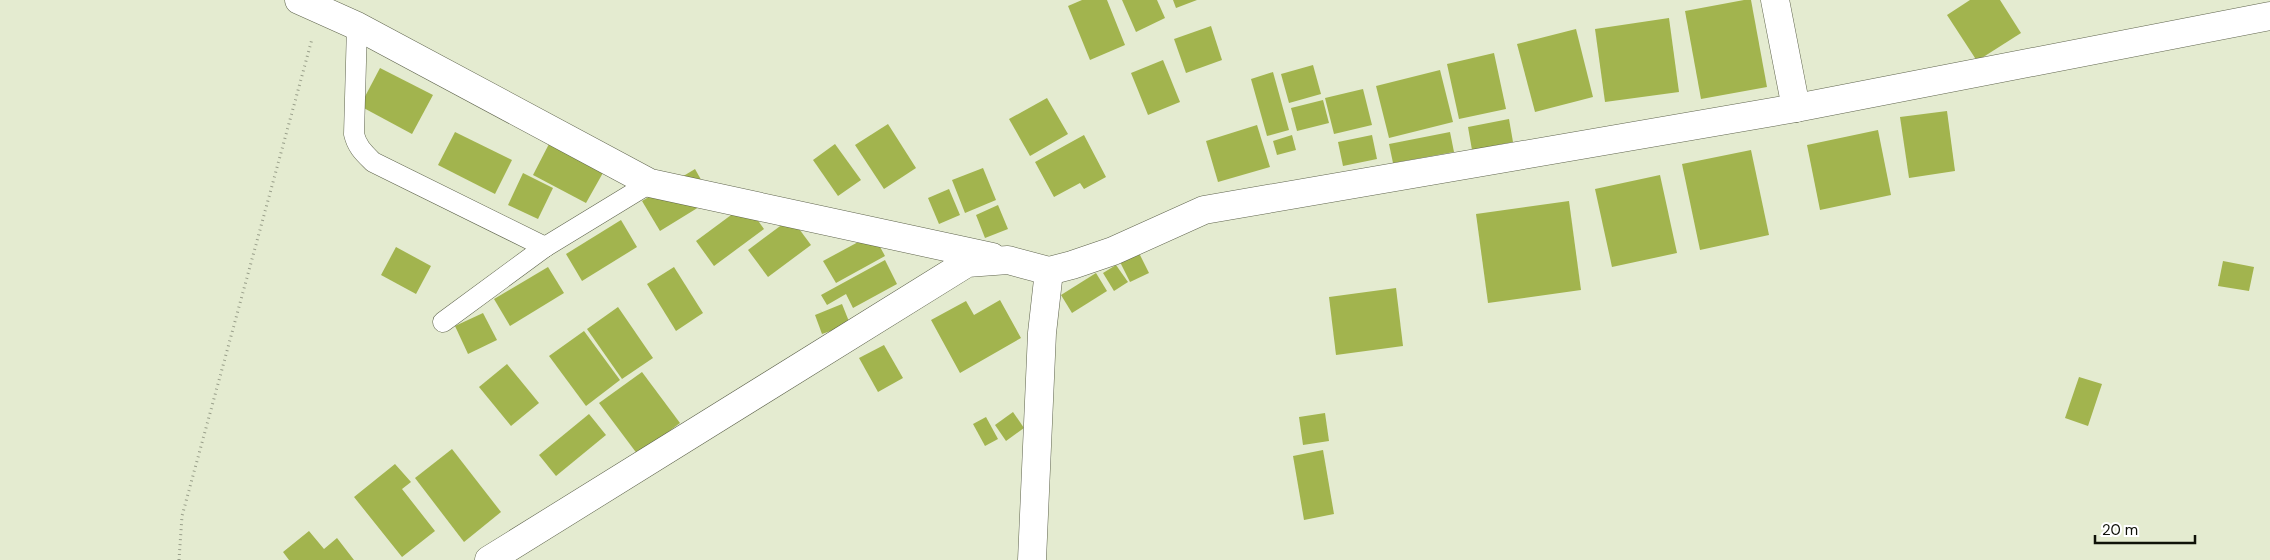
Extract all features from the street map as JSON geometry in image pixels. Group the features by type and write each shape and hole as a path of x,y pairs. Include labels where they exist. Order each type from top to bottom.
{"street":[{"path":"1775,0 1796,108"},
{"path":"310,4 357,26 650,183 1008,260 1049,271 1113,251 1204,210 1286,194 1796,108 2270,16"},
{"path":"489,560 967,263 1008,260"},
{"path":"1032,560 1042,333 1049,271"}],"lane":[{"path":"357,26 354,134 356,143 361,151 373,162 545,247"},
{"path":"442,322 545,247 650,183"}],"path":[{"path":"179,560 182,516 310,4"}],"building":[{"path":"1082,0 1107,0 1125,45 1090,60 1068,6"},
{"path":"1122,0 1157,0 1165,18 1136,32"},
{"path":"1173,0 1197,0 1176,8"},
{"path":"1751,0 1767,87 1701,99 1685,11"},
{"path":"1970,0 2000,0 2021,33 1977,61 1947,15"},
{"path":"1669,18 1679,92 1605,102 1595,29"},
{"path":"1211,26 1222,60 1186,73 1174,39"},
{"path":"1576,29 1593,97 1535,112 1517,44"},
{"path":"1494,53 1506,109 1459,119 1447,64"},
{"path":"1163,60 1180,102 1148,115 1131,73"},
{"path":"1313,65 1321,94 1289,103 1281,74"},
{"path":"380,68 433,95 412,134 360,106"},
{"path":"1440,70 1453,122 1389,138 1376,86"},
{"path":"1273,72 1289,130 1267,136 1251,79"},
{"path":"1363,89 1372,125 1334,134 1325,98"},
{"path":"1047,98 1068,134 1030,156 1009,119"},
{"path":"1323,100 1329,123 1297,131 1291,108"},
{"path":"1947,111 1955,171 1909,178 1900,117"},
{"path":"1509,119 1513,142 1472,150 1468,127"},
{"path":"888,124 916,168 884,189 855,145"},
{"path":"1257,125 1270,167 1218,182 1206,141"},
{"path":"1878,130 1891,195 1820,210 1807,145"},
{"path":"455,132 512,160 495,194 438,165"},
{"path":"1450,132 1454,152 1393,163 1389,144"},
{"path":"1084,135 1106,177 1084,189 1080,183 1054,197 1035,162"},
{"path":"1292,135 1296,150 1277,155 1273,141"},
{"path":"1372,135 1377,159 1343,166 1338,142"},
{"path":"550,142 604,171 586,203 533,175"},
{"path":"835,144 861,180 838,196 813,160"},
{"path":"1751,150 1769,235 1700,250 1682,164"},
{"path":"983,168 996,200 965,213 952,180"},
{"path":"695,169 712,199 660,231 642,201"},
{"path":"523,173 553,188 538,219 508,205"},
{"path":"1660,175 1677,253 1612,267 1595,189"},
{"path":"949,189 960,215 939,224 928,198"},
{"path":"1569,201 1581,290 1488,303 1476,214"},
{"path":"746,204 764,229 714,266 696,241"},
{"path":"998,205 1008,229 985,238 976,215"},
{"path":"791,218 811,245 768,277 748,250"},
{"path":"621,220 637,247 582,281 566,254"},
{"path":"873,234 885,256 836,283 823,261"},
{"path":"396,247 431,266 416,294 381,275"},
{"path":"1138,251 1149,273 1130,282 1119,260"},
{"path":"885,260 897,284 853,308 846,294 827,305 821,295"},
{"path":"2223,261 2254,267 2249,291 2218,286"},
{"path":"1116,265 1128,282 1114,291 1103,273"},
{"path":"548,267 564,293 510,326 494,299"},
{"path":"674,267 703,313 676,331 647,284"},
{"path":"1096,273 1107,291 1072,313 1061,295"},
{"path":"1396,288 1403,346 1336,355 1329,297"},
{"path":"1000,300 1021,338 960,373 931,320 966,301 974,315"},
{"path":"842,304 850,324 822,334 815,315"},
{"path":"618,307 653,358 622,379 587,329"},
{"path":"483,313 497,340 468,354 455,326"},
{"path":"584,331 620,380 586,406 549,356"},
{"path":"884,345 903,378 878,392 859,358"},
{"path":"507,364 539,403 511,426 479,387"},
{"path":"642,372 680,423 638,455 599,403"},
{"path":"2079,377 2102,384 2088,426 2065,418"},
{"path":"1013,412 1024,428 1006,441 995,425"},
{"path":"1325,413 1329,441 1303,445 1299,417"},
{"path":"589,414 606,435 556,476 539,455"},
{"path":"986,417 998,439 985,446 973,424"},
{"path":"452,449 501,512 464,542 415,478"},
{"path":"1323,450 1334,514 1304,520 1293,456"},
{"path":"395,464 411,482 402,489 435,531 402,557 354,497"},
{"path":"309,531 324,549 337,538 354,560 289,560 283,552"}]}
